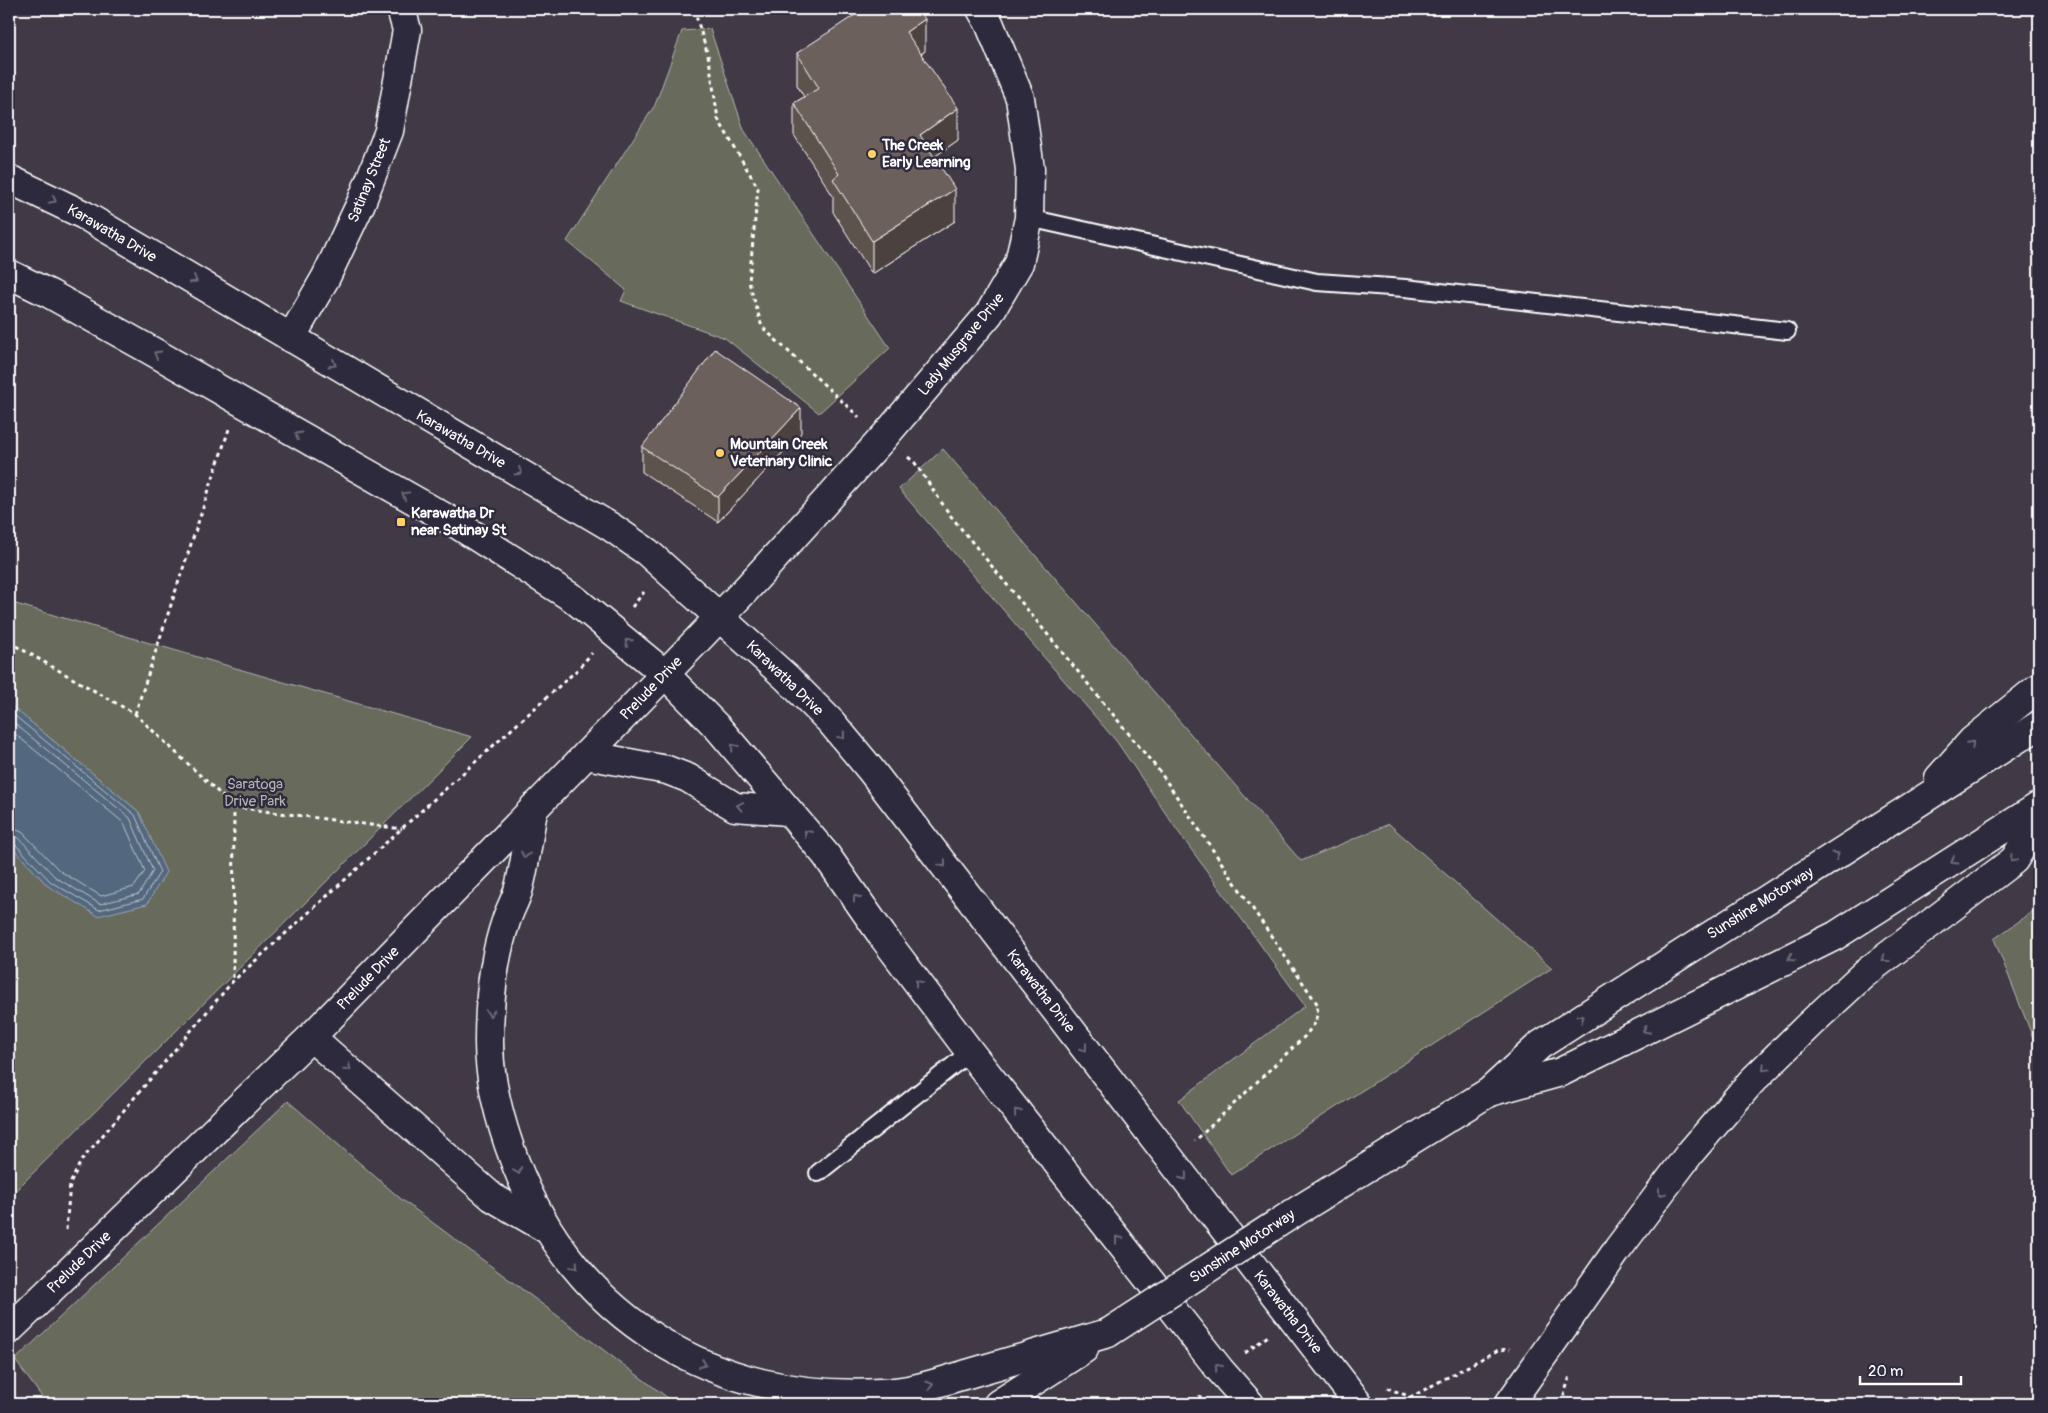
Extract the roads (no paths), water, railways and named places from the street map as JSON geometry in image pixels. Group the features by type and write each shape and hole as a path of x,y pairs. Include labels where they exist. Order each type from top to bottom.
{"main road":[{"name":"Satinay Street","path":"291,338 326,277 361,203 389,131 407,30 401,9"},
{"name":"Lady Musgrave Drive","path":"719,617 884,437 965,344 999,299 1019,263 1029,218 1030,169 1020,98 989,23 981,9"},
{"name":"Karawatha Drive","path":"9,179 84,215 611,527 647,552 786,677 830,722 870,769 1359,1404"},
{"path":"9,274 50,294 514,559 574,599 665,674 719,729 826,855 884,938 970,1052 1220,1370 1250,1404"},
{"name":"Prelude Drive","path":"9,1330 311,1037 719,617"},
{"path":"1914,806 1972,741 2039,687"},
{"name":"Sunshine Motorway","path":"998,1404 1292,1214 1489,1092 1540,1045 2039,725"},
{"path":"586,755 666,770 688,778 735,807 788,811"},
{"name":"Sunshine Motorway","path":"1489,1092 1561,1072 1835,936 2039,806"},
{"path":"534,807 518,891 506,921 496,961 490,1003 489,1046 494,1092 506,1139 524,1185 545,1228 597,1293 659,1342 696,1361 737,1376 799,1391 846,1395 884,1393 920,1388 1108,1333"},
{"path":"1509,1404 1690,1153 1751,1082 1864,974 2014,860 2039,819"},
{"path":"311,1037 492,1197 545,1228"}],"lane":[{"path":"1029,218 1317,282 1405,288 1787,331"},
{"path":"818,1173 970,1052"}],"water":[{"path":"9,704 139,812 166,872 147,904 98,916 48,886 9,844"}],"place":[{"name":"The Creek Early Learning","path":"872,154"},
{"name":"Mountain Creek Veterinary Clinic","path":"720,453"},
{"name":"Karawatha Dr near Satinay St","path":"401,522"}],"park label":[{"name":"Saratoga Drive Park","path":"255,792"}]}
